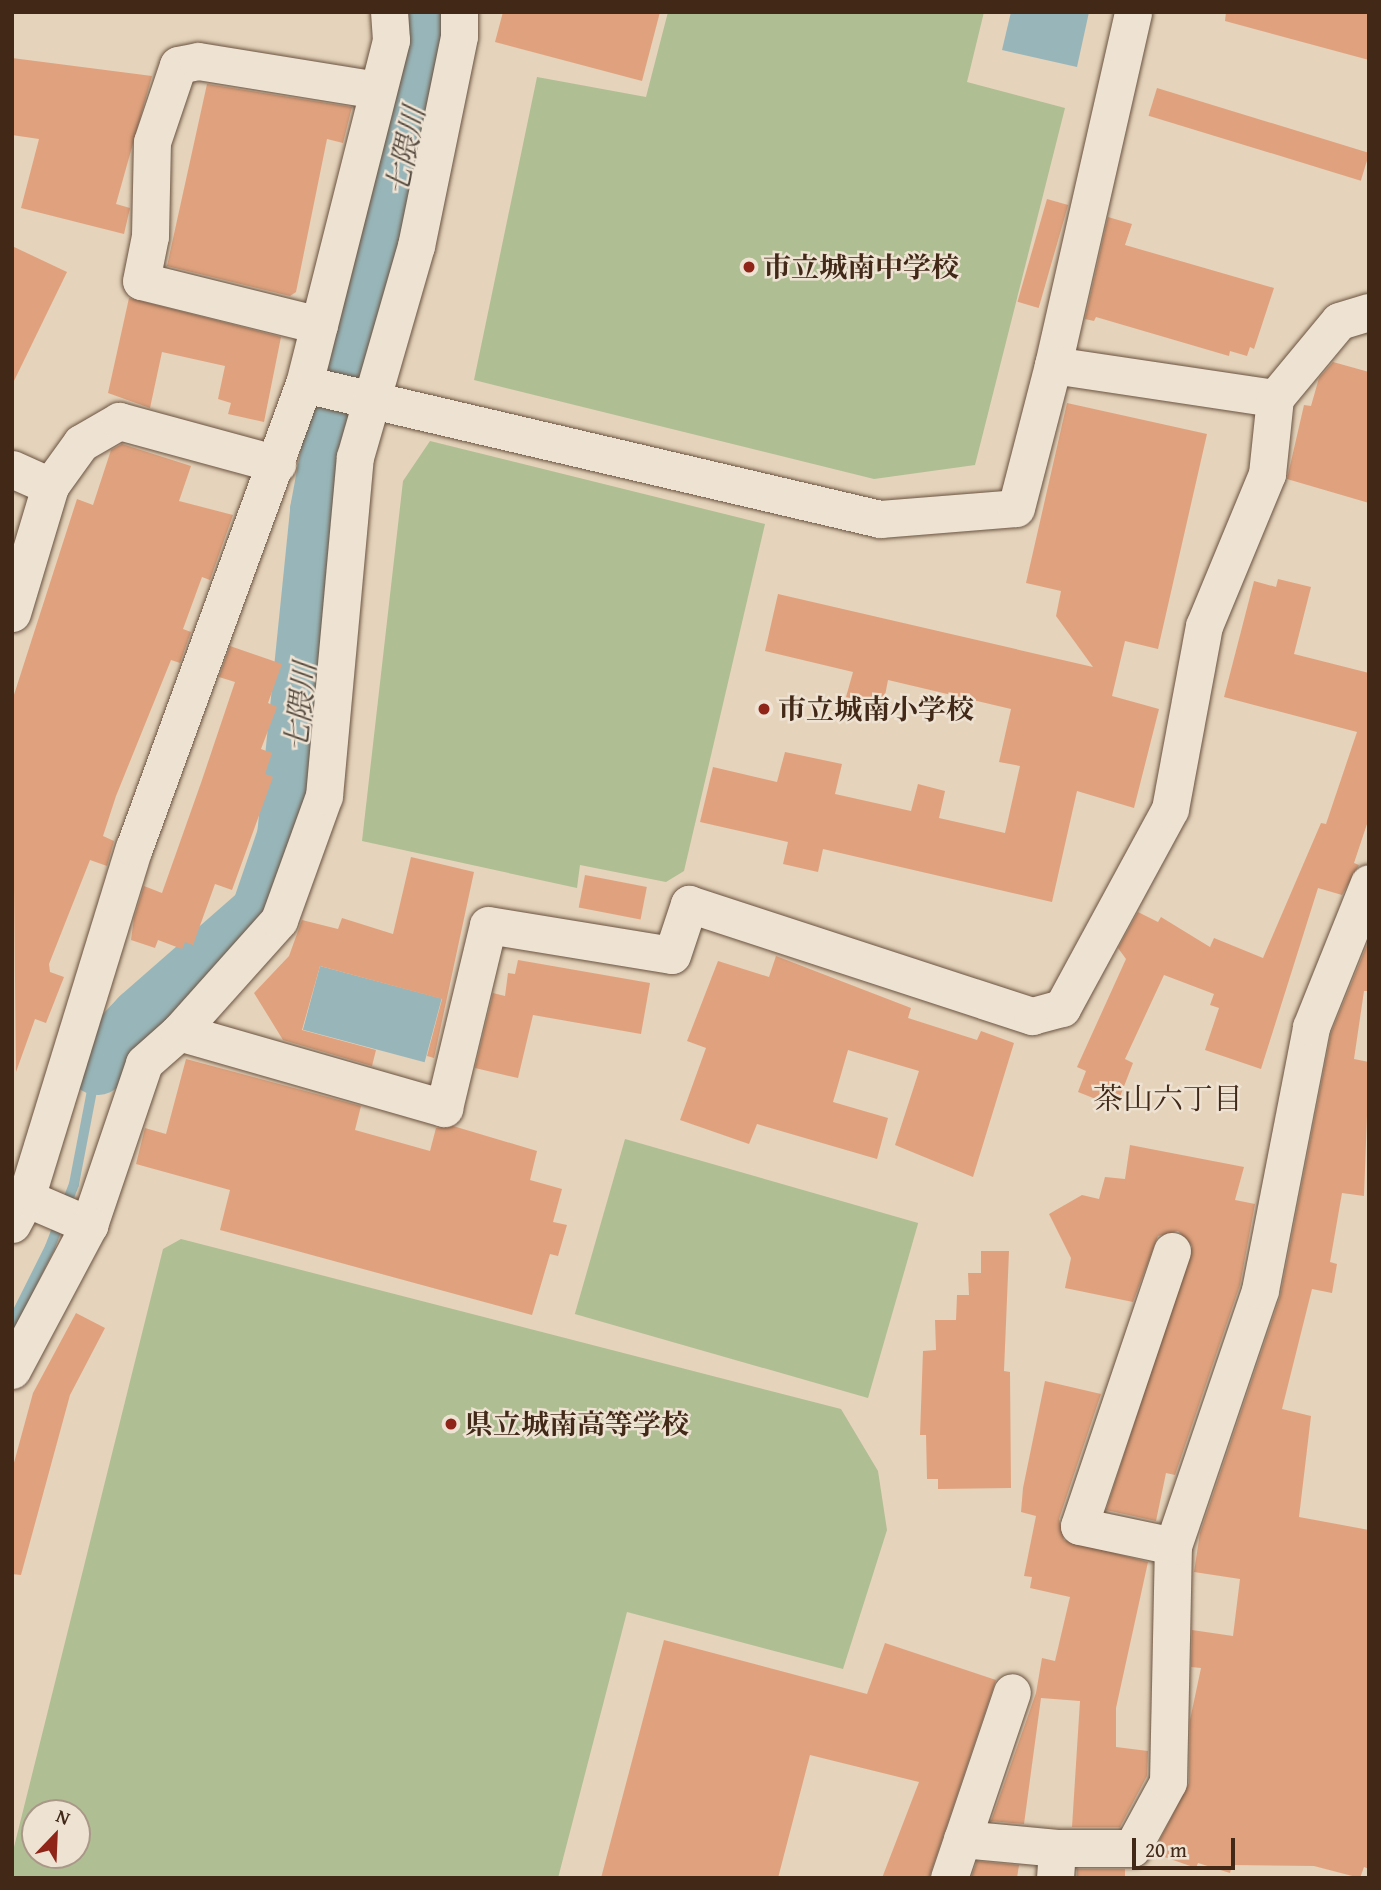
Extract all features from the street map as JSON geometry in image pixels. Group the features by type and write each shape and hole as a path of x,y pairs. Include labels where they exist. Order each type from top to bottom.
{"street":[{"path":"12,1370 134,848 277,464 304,384 391,40 389,12"},
{"path":"49,1214 144,1062 179,1032 279,920 324,796 355,457 416,246 459,36 459,12"},
{"path":"304,384 880,519 1016,508 1053,365 1133,12"},
{"path":"319,325 141,281 150,236 152,142 178,65 198,61 378,90"},
{"path":"179,1032 444,1108 488,925 672,955 689,904 1032,1016 1062,1008 1170,810 1204,626 1266,474 1275,398 1339,321 1369,312"},
{"path":"1053,365 1275,398"},
{"path":"12,613 50,486 82,443 119,421 277,464"},
{"path":"12,469 50,486"},
{"path":"962,1839 1056,1863 1132,1848 1168,1782 1173,1546 1260,1290 1311,1027 1369,883"},
{"path":"1172,1251 1079,1526 1173,1546"},
{"path":"949,1878 1012,1692"}],"green space":[{"name":"市立城南中学校","path":"668,12 984,12 967,82 1065,108 975,465 874,479 474,380 537,77 646,97"},
{"path":"430,441 765,524 684,871 666,882 580,865 577,888 362,841 403,481"},
{"path":"625,1139 918,1223 868,1398 575,1314"},
{"path":"181,1239 841,1409 878,1471 887,1530 843,1669 627,1612 558,1878 12,1878 12,1855 21,1819 21,1869 91,1869 91,1799 26,1799 163,1249"}],"water":[{"path":"1011,12 1089,12 1077,67 1002,50"},
{"path":"320,966 442,999 425,1062 303,1030"}],"building":[{"path":"503,12 660,12 642,81 495,42"},
{"path":"1226,12 1369,12 1369,60 1225,21"},
{"path":"12,58 152,76 116,204 130,208 124,234 21,208 39,139 12,135"},
{"path":"207,84 352,107 343,143 327,139 296,292 290,296 167,266"},
{"path":"1157,88 1369,153 1361,181 1149,116"},
{"path":"1047,199 1068,205 1039,308 1018,302"},
{"path":"1108,217 1132,224 1125,245 1274,288 1254,349 1250,347 1247,356 1230,351 1229,356 1096,317 1094,321 1085,319"},
{"path":"12,246 67,272 12,385"},
{"path":"129,298 281,337 264,422 228,414 231,403 218,399 225,366 162,352 150,408 108,393"},
{"path":"1333,362 1369,372 1369,503 1287,479 1304,405 1311,406 1319,378"},
{"path":"1067,403 1207,434 1158,649 1125,641 1112,696 1159,709 1134,808 1077,791 1052,902 823,849 818,872 783,864 788,842 700,822 713,767 777,782 785,752 842,764 835,794 911,811 918,784 945,791 939,818 1005,833 1020,766 999,762 1011,709 888,680 883,706 846,697 853,672 765,651 778,594 1093,667 1056,616 1061,591 1026,583"},
{"path":"122,444 191,466 179,501 233,515 210,580 202,577 183,629 191,632 180,663 171,660 116,796 103,836 114,841 107,866 90,860 49,964 50,972 64,977 46,1023 35,1019 16,1072 12,701 77,499 93,505 111,450"},
{"path":"1278,579 1311,587 1294,654 1369,673 1369,818 1354,863 1359,865 1342,895 1318,888 1261,1069 1205,1050 1219,1008 1210,1005 1214,994 1164,975 1125,1059 1133,1063 1116,1107 1078,1092 1086,1071 1077,1067 1126,959 1118,948 1138,912 1158,922 1161,917 1210,947 1214,938 1263,958 1321,823 1326,824 1357,732 1224,697 1254,581 1276,587"},
{"path":"230,646 282,664 268,703 277,707 261,749 272,753 265,774 273,777 232,890 215,884 193,945 185,942 182,949 158,940 155,948 131,940 134,918 144,886 162,893 202,780 235,682 219,677"},
{"path":"411,857 474,872 434,1058 427,1056 442,999 320,966 302,1030 376,1050 372,1066 283,1040 254,993 289,956 302,920 338,929 342,918 393,934"},
{"path":"585,875 647,887 641,919 579,907"},
{"path":"1369,940 1369,991 1364,991 1354,1059 1369,1062 1364,1196 1342,1193 1330,1262 1337,1264 1332,1293 1312,1289 1282,1409 1311,1416 1299,1517 1369,1530 1369,1869 1364,1867 1360,1878 1314,1866 1232,1865 1230,1873 1198,1863 1196,1868 1153,1853 1189,1783 1190,1720 1201,1668 1191,1667 1192,1630 1233,1636 1240,1579 1194,1572 1200,1533 1280,1297 1331,1033"},
{"path":"776,956 911,1008 908,1018 977,1040 981,1031 1014,1043 973,1177 895,1145 919,1071 848,1050 833,1102 888,1118 877,1159 757,1124 749,1144 680,1120 706,1048 687,1041 718,961 769,977"},
{"path":"518,960 650,983 641,1034 533,1015 518,1078 475,1068 493,993 505,996 508,973 515,974"},
{"path":"186,1059 361,1106 355,1130 430,1151 436,1128 453,1126 537,1151 530,1180 562,1189 553,1222 567,1225 558,1256 550,1254 532,1315 220,1230 230,1190 136,1164 145,1128 166,1134"},
{"path":"1130,1145 1244,1167 1235,1200 1255,1204 1240,1285 1175,1475 1166,1473 1156,1521 1106,1510 1192,1246 1178,1231 1158,1236 1133,1302 1065,1288 1071,1258 1049,1214 1082,1195 1099,1199 1105,1177 1125,1179"},
{"path":"981,1251 1009,1251 1004,1371 1010,1372 1011,1488 938,1489 938,1479 927,1479 926,1435 920,1435 923,1351 936,1350 935,1320 956,1320 957,1295 969,1295 968,1273 981,1273"},
{"path":"76,1313 105,1328 70,1395 21,1575 12,1574 12,1470 33,1393"},
{"path":"1045,1381 1101,1394 1059,1519 1064,1540 1148,1562 1116,1708 1116,1747 1148,1751 1147,1776 1120,1827 1072,1827 1080,1701 1041,1698 1024,1824 991,1821 1036,1693 1042,1658 1055,1661 1070,1597 1030,1588 1032,1577 1024,1576 1036,1516 1021,1512 1023,1488"},
{"path":"664,1640 867,1694 885,1643 996,1680 929,1878 882,1878 919,1782 810,1755 778,1878 601,1878"},
{"path":"977,1861 1019,1865 1017,1878 971,1878"},
{"path":"1077,1869 1125,1869 1125,1878 1077,1878"}],"waterway":[{"name":"七隈川","path":"97,1064 140,1018 261,912 287,836 320,510 339,407 377,289 429,12"},
{"name":"七隈川","path":"12,1323 50,1247 74,1184 97,1064"}],"place":[{"name":"市立城南中学校","path":"749,267"},
{"name":"市立城南小学校","path":"764,709"},
{"name":"県立城南高等学校","path":"451,1424"}],"district":[{"name":"茶山六丁目","path":"1168,1098"}]}
